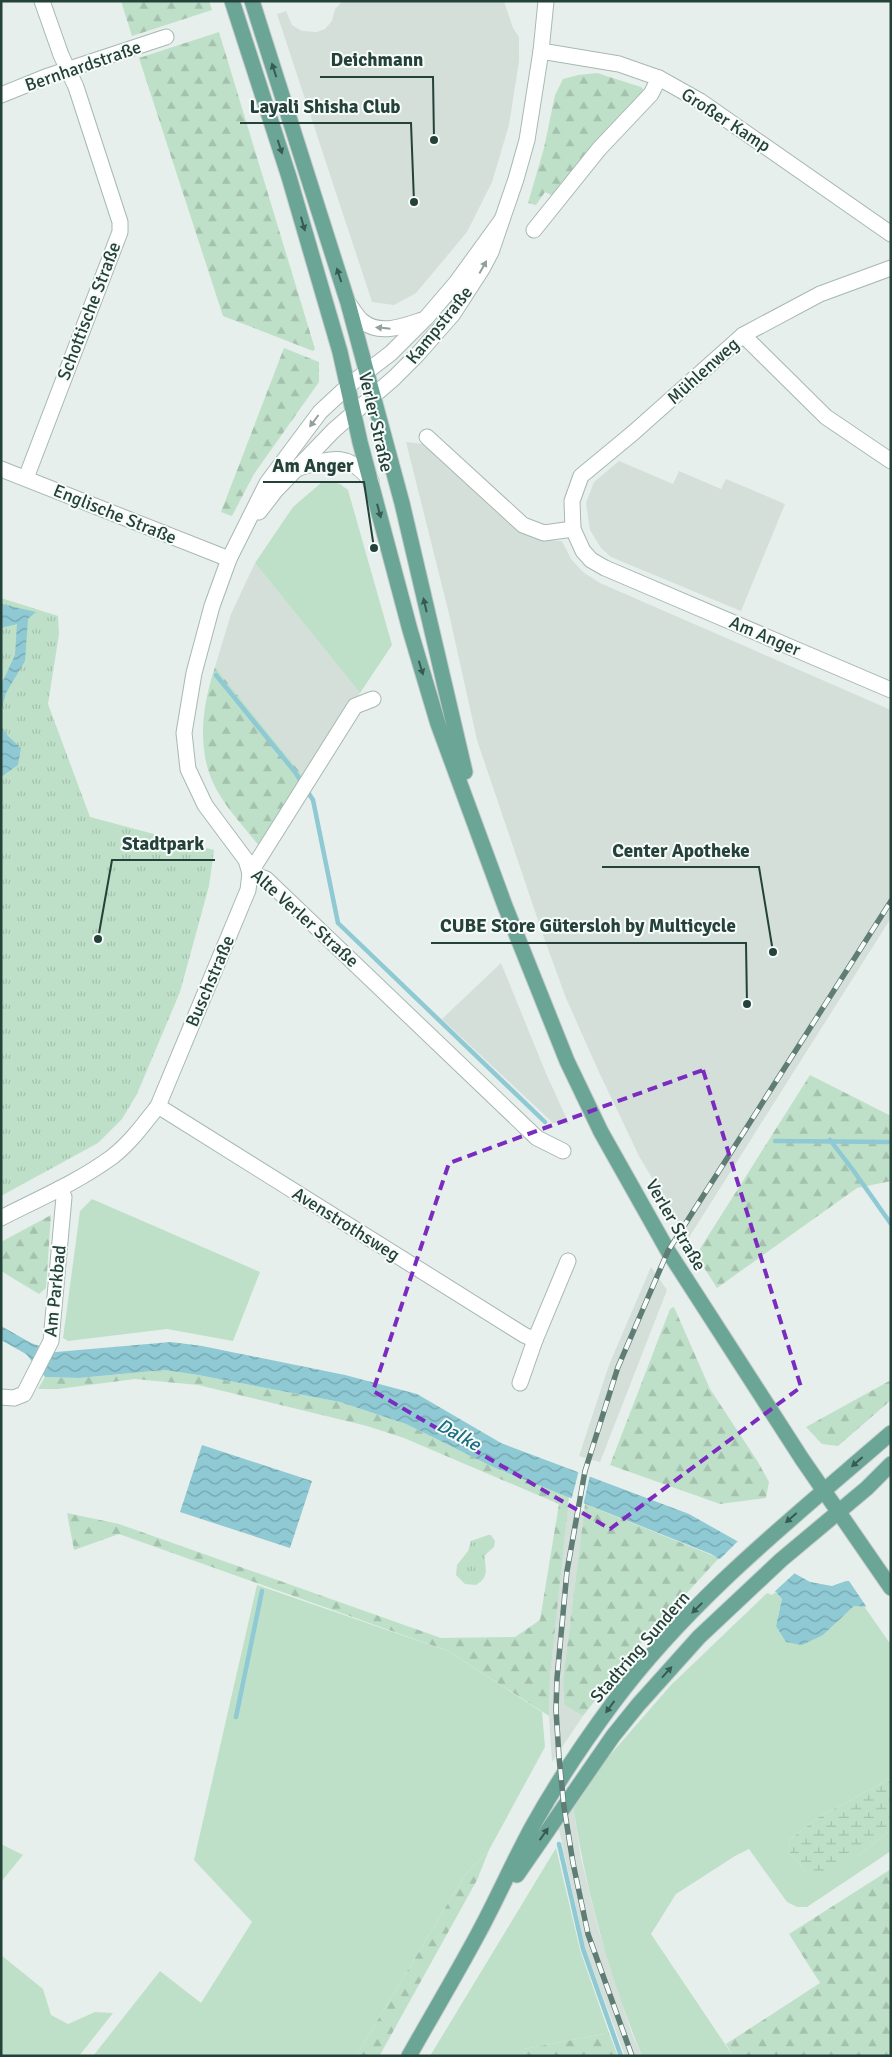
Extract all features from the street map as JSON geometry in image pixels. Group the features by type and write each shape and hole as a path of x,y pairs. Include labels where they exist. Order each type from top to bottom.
{"main road":[{"name":"Verler Straße","path":"232,1 289,177 340,352 410,630 438,724 506,906 567,1061 602,1132 668,1251 823,1491 886,1582"},
{"name":"Verler Straße","path":"252,1 348,303 367,372 402,503 452,721 486,851"},
{"name":"Stadtring Sundern","path":"409,2056 478,1933 537,1818 561,1777 603,1717 640,1669 678,1627 759,1547 891,1433"},
{"name":"Stadtring Sundern","path":"478,1933 544,1834 638,1705 699,1637 781,1560 867,1488 891,1464"}],"street":[{"name":"Schottische Straße","path":"26,478 120,232 120,222 76,87 61,55 42,1"},
{"name":"Kampstraße","path":"354,413 417,355 453,314 491,252 527,140 541,51 546,1"},
{"name":"Bernhardstraße","path":"1,95 68,69 166,37"},
{"name":"Großer Kamp","path":"541,51 618,64 659,78 700,101 891,234"},
{"path":"534,230 598,149 651,94 659,78"},
{"name":"Kampstraße","path":"367,372 391,353 426,318 456,283 501,221"},
{"name":"Mühlenweg","path":"574,530 572,501 581,476 633,433 743,335 820,294 891,268"},
{"name":"Kampstraße","path":"348,303 362,322 376,328 396,329 426,318"},
{"path":"743,335 826,417 891,461"},
{"name":"Alte Verler Straße","path":"367,372 348,386 320,412 267,483 252,509 229,559 212,606 194,673 184,733 188,769 205,805 238,848 246,860 250,872 266,879 537,1138 563,1151"},
{"name":"Alte Verler Straße","path":"242,533 276,490 334,430 354,413"},
{"path":"427,437 523,525 544,533 574,530"},
{"name":"Alte Verler Straße","path":"298,469 324,460 349,461 363,470 371,481"},
{"name":"Englische Straße","path":"1,468 229,559"},
{"name":"Am Anger","path":"574,530 583,551 592,560 605,568 891,690"},
{"name":"Buschstraße","path":"1,1218 59,1189 113,1156 137,1132 158,1106 245,896 250,872 355,706 372,699"},
{"name":"Avenstrothsweg","path":"158,1106 524,1335 535,1340"},
{"name":"Am Parkbad","path":"1,1398 14,1398 24,1394 50,1346 64,1197 59,1189"},
{"path":"520,1383 535,1340 568,1261"}],"highlighted area":[{"path":"703,1070 801,1387 610,1529 373,1391 449,1163"}],"shaded area":[{"path":"343,1 504,1 513,28 519,37 519,61 509,125 492,182 467,232 416,293 394,305 372,302 277,14 286,11 292,25 302,31 317,32 325,29 332,21 335,9"},
{"path":"406,442 423,444 518,531 543,540 562,541 571,559 583,572 600,583 891,710 891,918 688,1239 639,1156 566,998 544,938 477,740 450,618"},
{"path":"619,461 673,484 679,471 721,489 726,479 785,504 741,611 611,557 601,548 590,530 586,503 594,482"},
{"path":"255,563 360,693 304,777 215,667 231,614"},
{"path":"501,963 569,1124 553,1123 442,1019"},
{"path":"651,1267 667,1290 600,1462 579,1456 609,1365"},
{"path":"567,1506 584,1512 563,1679 564,1705 583,1716 552,1762 549,1716 550,1677"},
{"path":"573,1806 581,1858 598,1928 632,2034 642,2056 625,2056 585,1949 558,1825"}],"green space":[{"path":"121,1 209,1 212,10 132,36"},
{"path":"219,32 315,349 313,351 223,316 139,58"},
{"path":"597,73 641,87 645,91 639,102 595,142 553,196 545,192 536,205 528,203 544,148 555,95 563,79"},
{"path":"284,348 319,362 319,382 254,474 232,516 221,512"},
{"path":"333,482 340,484 348,490 392,645 360,693 255,563 293,507 321,483"},
{"path":"1,598 58,616 59,634 48,704 90,817 214,850 209,886 180,992 137,1094 122,1119 98,1143 1,1196"},
{"path":"215,667 304,777 259,846 221,797 207,766 204,750 204,716 206,700"},
{"path":"810,1075 891,1116 891,1181 857,1188 717,1288 696,1255"},
{"path":"92,1199 260,1272 233,1341 167,1329 68,1341 63,1338 80,1211"},
{"path":"51,1215 46,1288 39,1294 1,1271 1,1242"},
{"path":"674,1307 710,1389 769,1482 766,1498 720,1504 610,1465 670,1309"},
{"path":"164,1370 340,1402 406,1424 493,1467 569,1497 550,1677 549,1716 448,1651 119,1534 74,1550 67,1513 119,1524 441,1638 515,1637 540,1620 559,1504 404,1438 367,1426 198,1385 135,1379 58,1389 38,1389 45,1377 79,1378"},
{"path":"891,1380 891,1400 838,1446 822,1444 806,1427"},
{"path":"585,1504 719,1558 630,1655 583,1716 564,1705 563,1679"},
{"path":"491,1535 495,1541 494,1547 485,1555 486,1572 484,1578 476,1585 465,1584 456,1575 457,1565 468,1551 471,1541"},
{"path":"257,1585 448,1651 542,1712 545,1747 489,1850 465,1875 356,2056 93,2056 160,1971 201,2003 252,1922 194,1860"},
{"path":"776,1592 782,1599 776,1626 823,1635 854,1606 864,1606 891,1645 891,1778 819,1817 788,1841 790,1854 807,1873 859,1855 891,1830 891,1851 807,1907 797,1907 787,1902 749,1849 676,1894 651,1934 733,2056 642,2056 619,1995 600,1933 578,1838 573,1806 604,1762 671,1685 767,1593 772,1595"},
{"path":"891,1778 891,1830 859,1855 820,1876 807,1873 790,1854 788,1841 819,1817"},
{"path":"1,1844 23,1855 1,1882"},
{"path":"556,1848 580,1950 609,2033 524,2049 523,2056 430,2056"},
{"path":"489,1850 477,1880 380,2055 356,2056 465,1875"},
{"path":"891,1869 891,2056 733,2056 726,2044 820,1983 789,1934"},
{"path":"1,1955 43,1989 51,2015 68,2024 95,2012 113,2013 79,2056 1,2056"},
{"path":"609,2033 618,2056 523,2056 524,2049"}],"water":[{"path":"1,604 36,612 28,619 25,661 6,693 1,711 1,685 15,655 17,624 1,628"},
{"path":"1,726 8,736 21,748 18,765 1,777"},
{"name":"Dalke","path":"1,1326 31,1343 56,1352 171,1342 202,1346 345,1375 417,1394 501,1443 689,1514 810,1582 832,1586 846,1581 891,1584 891,1608 854,1606 823,1635 802,1645 786,1642 776,1626 782,1599 776,1592 711,1554 493,1467 406,1424 340,1402 164,1370 79,1378 45,1377 26,1354 1,1340"},
{"path":"202,1445 312,1481 290,1548 180,1512"}],"pier":[{"path":"579,1470 590,1475 583,1506 571,1501"},
{"path":"739,1540 796,1572 773,1593 718,1561"},
{"path":"847,1578 891,1581 891,1610 868,1609"}],"waterway":[{"path":"216,675 295,772 313,800 338,923 545,1122"},
{"path":"830,1140 891,1224"},
{"path":"775,1141 891,1142"},
{"path":"236,1717 262,1591"},
{"path":"559,1844 583,1949 621,2056"}],"railway":[{"path":"632,2056 588,1934 573,1863 564,1807 559,1757 556,1710 557,1678 567,1571 585,1471 618,1367 668,1251 891,901"}],"place":[{"name":"Deichmann","path":"434,140"},
{"name":"Layali Shisha Club","path":"414,202"},
{"name":"Am Anger","path":"374,548"},
{"name":"Stadtpark","path":"98,939"},
{"name":"Center Apotheke","path":"773,952"},
{"name":"CUBE Store Gütersloh by Multicycle","path":"747,1004"}]}
